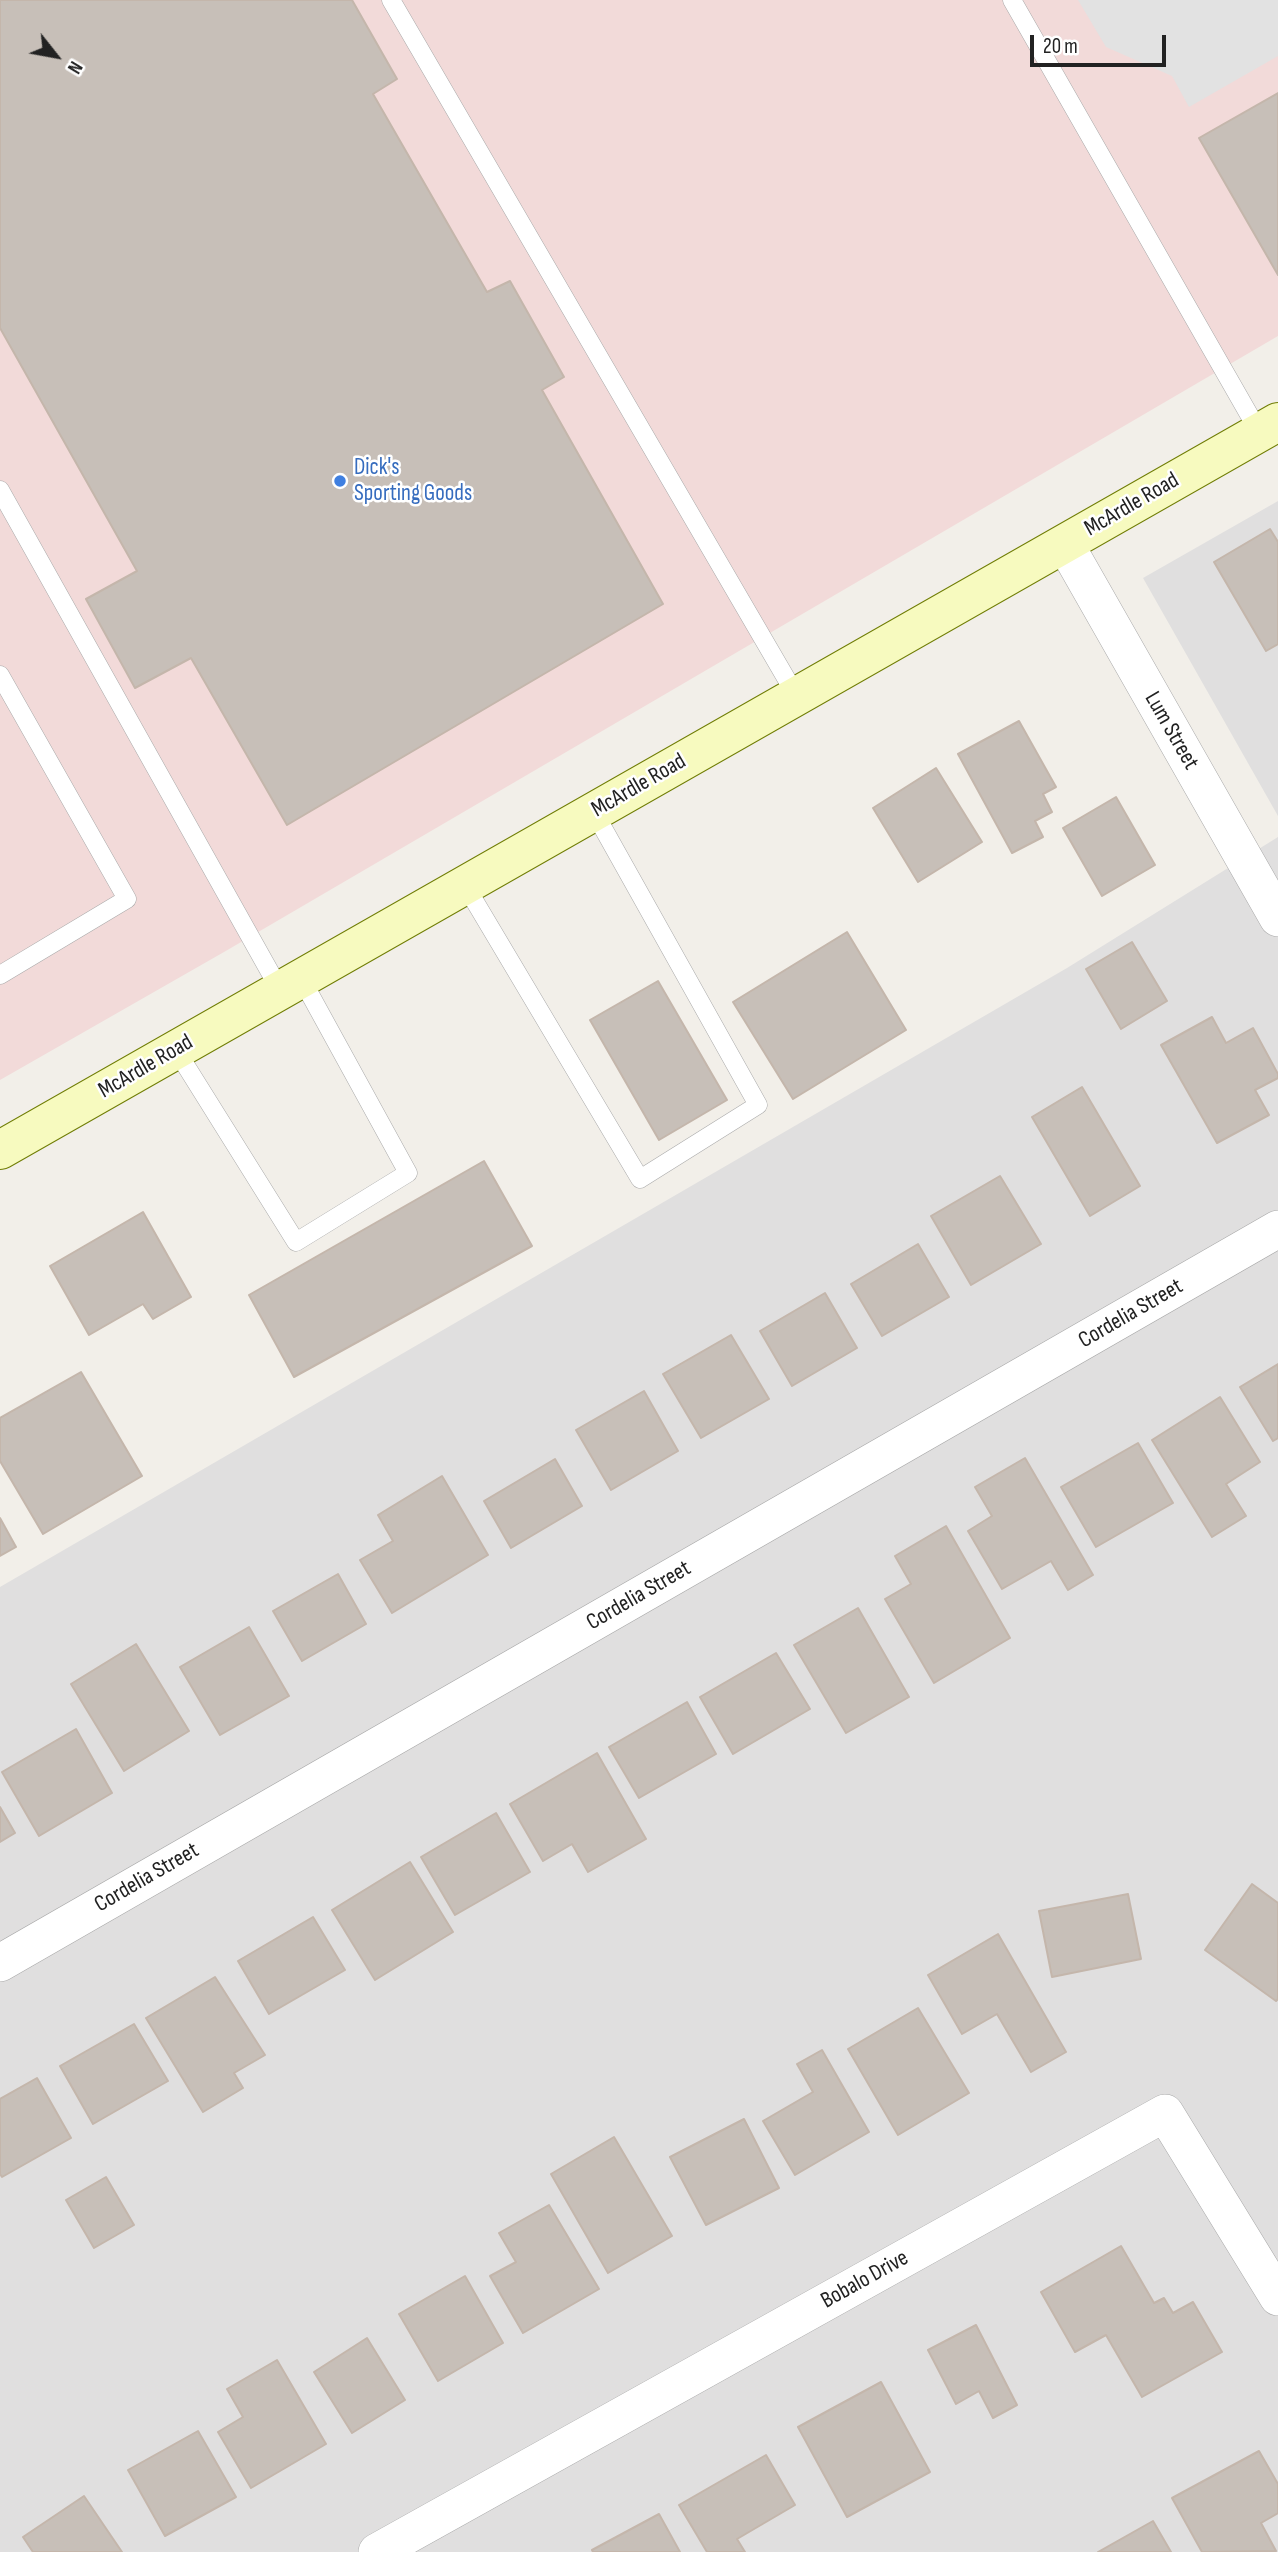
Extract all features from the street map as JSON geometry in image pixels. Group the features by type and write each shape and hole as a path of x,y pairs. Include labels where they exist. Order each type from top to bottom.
{"main road":[{"name":"McArdle Road","path":"0,1150 1269,427"}],"street":[{"name":"Lum Street","path":"1065,544 1278,918"},
{"name":"Cordelia Street","path":"0,1963 1278,1229"},
{"name":"Bobalo Drive","path":"377,2552 1165,2113 1278,2297"}],"lane":[{"path":"391,0 797,697"},
{"path":"1012,0 1269,427"},
{"path":"0,490 291,984 408,1173 296,1241 176,1050"},
{"path":"0,675 127,899 0,975"},
{"path":"465,885 640,1179 758,1105 594,812"}],"shaded area":[{"path":"0,0 1278,0 1278,336 0,1080"},
{"path":"1078,0 1278,0 1278,56 1189,107 1172,76 1106,47"},
{"path":"1278,501 1278,816 1143,578"},
{"path":"1278,837 1278,2552 0,2552 0,1587 1067,968"}],"building":[{"name":"Dick's Sporting Goods","path":"0,0 352,0 397,79 373,94 487,292 510,281 564,377 542,390 663,604 287,825 191,658 135,688 86,599 137,571 0,328"},
{"path":"1278,93 1278,275 1199,138"},
{"path":"1270,529 1278,542 1278,644 1266,651 1214,562"},
{"path":"1019,721 1056,787 1043,794 1052,812 1035,821 1043,837 1012,853 958,754"},
{"path":"936,768 982,842 918,882 873,808"},
{"path":"1116,797 1155,865 1102,896 1063,828"},
{"path":"847,932 906,1030 793,1099 733,1002"},
{"path":"1132,942 1167,1001 1121,1029 1086,969"},
{"path":"658,981 727,1100 659,1140 590,1020"},
{"path":"1212,1017 1226,1043 1253,1028 1278,1074 1278,1078 1255,1090 1269,1115 1217,1143 1161,1045"},
{"path":"1082,1087 1140,1186 1090,1216 1032,1117"},
{"path":"484,1161 532,1246 294,1377 249,1295"},
{"path":"1000,1176 1041,1244 971,1285 931,1216"},
{"path":"143,1212 191,1297 153,1319 143,1304 89,1335 50,1266"},
{"path":"918,1244 949,1297 882,1336 851,1284"},
{"path":"825,1293 857,1348 792,1386 760,1331"},
{"path":"731,1335 769,1399 701,1438 663,1374"},
{"path":"1278,1364 1278,1438 1273,1441 1240,1387"},
{"path":"81,1372 142,1476 43,1534 0,1461 0,1418"},
{"path":"644,1391 678,1451 611,1490 576,1430"},
{"path":"1220,1397 1260,1462 1226,1484 1246,1516 1212,1537 1152,1440"},
{"path":"1138,1443 1173,1503 1096,1547 1061,1487"},
{"path":"1025,1458 1093,1575 1068,1590 1051,1561 1002,1589 968,1531 992,1516 975,1487"},
{"path":"555,1459 582,1506 511,1548 484,1501"},
{"path":"442,1476 488,1555 392,1613 360,1560 393,1541 378,1515"},
{"path":"0,1518 16,1547 0,1556"},
{"path":"946,1526 1010,1638 934,1683 885,1599 911,1584 895,1556"},
{"path":"338,1574 366,1624 302,1661 273,1611"},
{"path":"858,1608 909,1697 846,1733 794,1645"},
{"path":"249,1627 289,1696 220,1735 180,1667"},
{"path":"136,1644 189,1731 124,1771 71,1684"},
{"path":"776,1653 810,1709 733,1754 700,1697"},
{"path":"687,1702 716,1754 639,1798 609,1747"},
{"path":"76,1729 112,1793 39,1836 2,1772"},
{"path":"597,1753 646,1839 588,1872 572,1844 543,1861 510,1804"},
{"path":"0,1807 15,1833 0,1842"},
{"path":"496,1813 530,1872 455,1915 421,1857"},
{"path":"410,1862 453,1932 375,1980 332,1910"},
{"path":"1252,1884 1278,1903 1276,2001 1205,1950"},
{"path":"1128,1894 1141,1959 1052,1977 1039,1911"},
{"path":"313,1917 345,1970 269,2014 238,1961"},
{"path":"998,1934 1066,2052 1031,2072 997,2014 962,2034 928,1975"},
{"path":"215,1977 265,2055 234,2073 243,2088 203,2112 146,2018"},
{"path":"918,2008 969,2093 898,2135 848,2049"},
{"path":"134,2024 168,2081 93,2124 60,2066"},
{"path":"822,2050 869,2132 795,2175 763,2121 813,2092 797,2064"},
{"path":"37,2078 71,2138 2,2177 0,2099"},
{"path":"744,2119 779,2188 706,2225 670,2157"},
{"path":"614,2137 672,2236 608,2273 551,2174"},
{"path":"106,2177 134,2225 94,2248 66,2200"},
{"path":"549,2205 599,2289 523,2333 490,2276 516,2262 499,2233"},
{"path":"1121,2246 1154,2303 1164,2298 1173,2313 1193,2302 1222,2352 1142,2397 1106,2335 1075,2352 1041,2292"},
{"path":"465,2276 503,2343 438,2381 399,2314"},
{"path":"976,2325 1017,2405 993,2418 979,2391 956,2404 928,2350"},
{"path":"367,2338 405,2400 352,2433 314,2372"},
{"path":"277,2360 326,2444 251,2488 218,2432 243,2417 227,2389"},
{"path":"881,2382 930,2472 847,2517 798,2427"},
{"path":"198,2431 236,2497 165,2536 128,2470"},
{"path":"1259,2451 1278,2484 1278,2513 1261,2523 1276,2551 1202,2552 1172,2498"},
{"path":"766,2455 795,2505 737,2539 745,2552 707,2552 679,2505"},
{"path":"84,2496 122,2552 33,2552 23,2537"},
{"path":"659,2514 680,2552 593,2552 592,2550"},
{"path":"1153,2521 1171,2552 1098,2552"}],"place":[{"name":"Dick's Sporting Goods","path":"340,481"}]}
